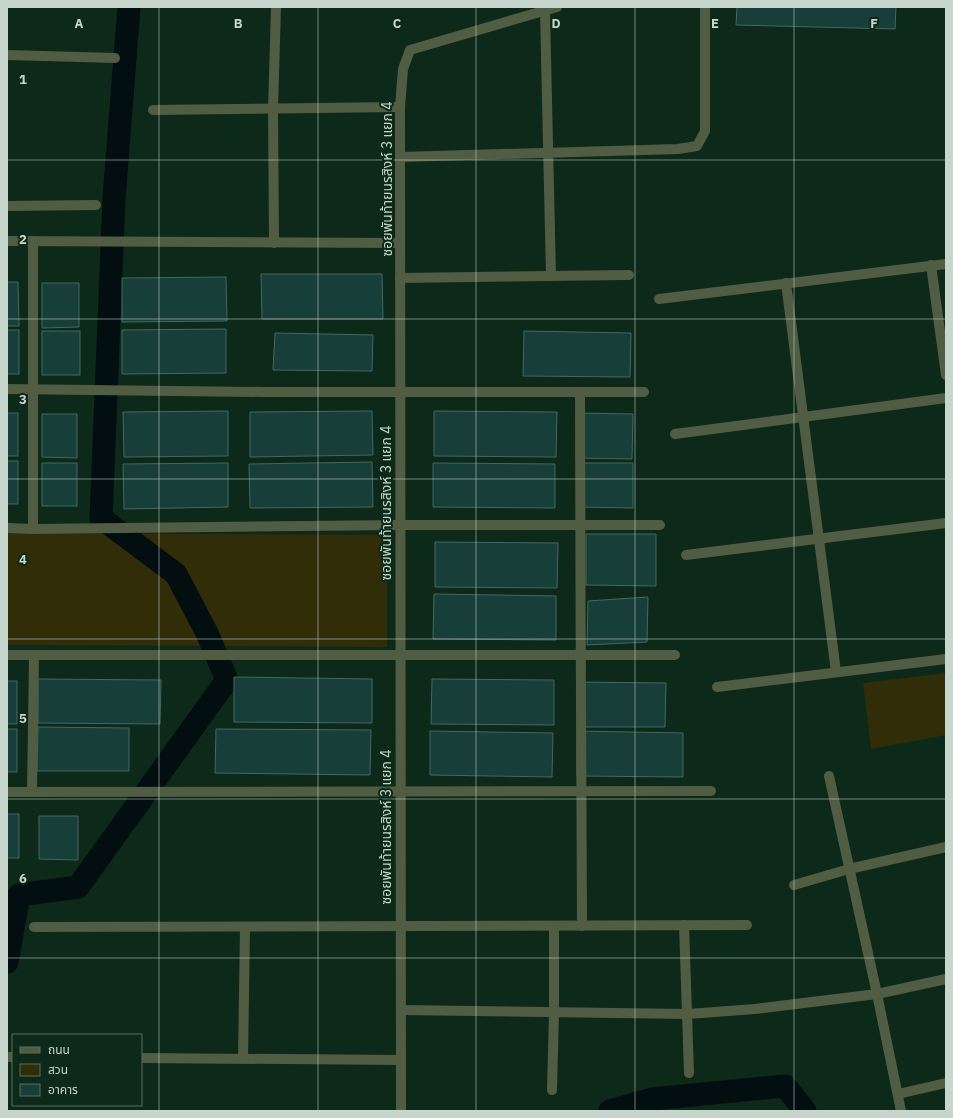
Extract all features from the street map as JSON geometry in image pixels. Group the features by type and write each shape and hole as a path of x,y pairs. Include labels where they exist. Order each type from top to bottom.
{"street":[{"path":"274,242 273,109 276,7"},
{"name":"ซอยพันท้ายนรสิงห์ 3 แยก 4","path":"401,1111 400,107 403,69 410,50 557,7"},
{"path":"400,157 678,149 697,146 705,131 705,7"},
{"path":"544,11 551,276"},
{"path":"7,55 115,58"},
{"path":"153,110 400,107"},
{"path":"7,206 96,205"},
{"path":"7,241 400,243"},
{"path":"33,241 33,529"},
{"path":"659,299 946,264"},
{"path":"931,265 946,374"},
{"path":"400,278 629,275"},
{"path":"786,283 836,672"},
{"path":"7,389 33,388 265,392 644,392"},
{"path":"580,392 582,926"},
{"path":"675,434 946,398"},
{"path":"686,555 946,523"},
{"path":"7,528 581,524 660,525"},
{"path":"7,655 675,655"},
{"path":"32,792 34,655"},
{"path":"717,687 946,659"},
{"path":"829,776 901,1111"},
{"path":"7,792 711,791"},
{"path":"794,885 849,869 946,847"},
{"path":"684,925 689,1073"},
{"path":"34,927 747,925"},
{"path":"552,1090 554,926"},
{"path":"243,1059 245,927"},
{"path":"401,1010 688,1014 755,1009 877,994 946,979"},
{"path":"142,1058 400,1060"},
{"path":"898,1094 946,1083"}],"green space":[{"path":"7,533 387,535 387,647 7,645"},
{"path":"946,673 946,735 871,749 863,683"}],"building":[{"path":"737,7 896,7 895,29 736,25"},
{"path":"261,274 382,274 383,319 262,319"},
{"path":"226,277 227,321 122,322 122,278"},
{"path":"7,282 18,282 19,326 7,326"},
{"path":"42,283 79,283 79,327 42,328"},
{"path":"226,329 226,373 122,374 122,330"},
{"path":"7,330 19,330 19,374 7,374"},
{"path":"42,331 80,331 80,375 42,375"},
{"path":"524,331 631,333 630,377 523,376"},
{"path":"275,333 373,335 372,371 273,370"},
{"path":"228,411 228,456 124,457 123,412"},
{"path":"372,411 373,455 250,457 250,412"},
{"path":"434,411 557,412 556,457 434,456"},
{"path":"7,413 18,413 18,456 7,456"},
{"path":"577,413 633,414 632,459 576,458"},
{"path":"42,414 77,414 77,458 42,457"},
{"path":"7,461 18,461 18,504 7,504"},
{"path":"372,462 373,507 250,508 249,464"},
{"path":"42,463 77,463 77,506 42,506"},
{"path":"228,463 228,507 124,509 123,464"},
{"path":"433,463 555,464 555,508 433,507"},
{"path":"578,463 633,463 633,508 577,507"},
{"path":"586,534 656,534 656,586 586,585"},
{"path":"435,542 558,543 557,588 435,587"},
{"path":"434,594 556,596 556,640 433,639"},
{"path":"648,597 647,642 587,645 588,601"},
{"path":"234,677 372,679 372,723 234,722"},
{"path":"38,679 161,680 160,724 38,723"},
{"path":"432,679 554,680 554,725 431,724"},
{"path":"7,681 17,681 17,724 7,724"},
{"path":"577,682 666,683 665,727 577,727"},
{"path":"38,727 129,728 129,771 37,771"},
{"path":"7,729 17,729 17,772 7,772"},
{"path":"216,729 371,730 370,775 215,773"},
{"path":"430,731 553,733 552,777 430,775"},
{"path":"577,731 683,733 683,777 577,776"},
{"path":"7,814 19,814 19,858 7,858"},
{"path":"39,816 78,816 78,860 39,859"}],"waterway":[{"path":"7,962 19,895 78,887 227,680 207,633 176,574 101,518 114,198 129,7"},
{"path":"610,1111 652,1099 785,1086 805,1111"}]}
